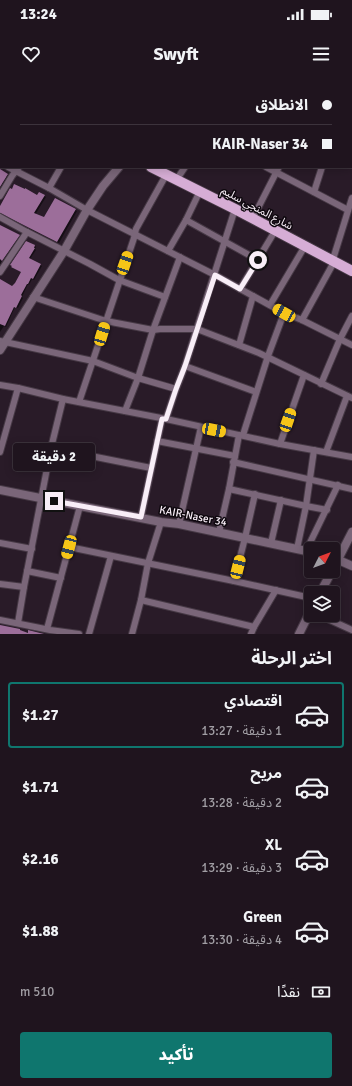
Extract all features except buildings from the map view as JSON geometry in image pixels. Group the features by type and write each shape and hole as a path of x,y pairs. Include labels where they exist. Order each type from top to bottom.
{"main road":[{"name":"شارع المنجي سليم","path":"154,168 165,171 305,246 352,265"},
{"name":"شارع المنجي سليم","path":"165,171 182,171 334,259 352,271"}],"street":[{"path":"49,188 60,168"},
{"path":"103,186 112,168"},
{"path":"0,350 3,341 64,251 87,210 103,186 118,168"},
{"path":"314,192 322,168"},
{"path":"0,196 18,169 87,210 215,275 284,313 302,320 352,345"},
{"path":"255,214 277,169 314,192 348,210"},
{"path":"79,402 134,238 134,234 165,171"},
{"path":"168,251 186,220 200,191"},
{"path":"302,320 334,259 352,198"},
{"path":"141,517 151,468 164,419 185,366 235,209"},
{"path":"0,217 119,280 165,297"},
{"path":"186,220 258,260"},
{"path":"240,289 275,231"},
{"path":"0,272 2,265 27,232"},
{"path":"270,305 305,246"},
{"path":"125,411 180,257"},
{"path":"239,345 253,296"},
{"path":"33,297 106,321 153,330 197,329 255,351 349,397 326,452"},
{"path":"219,532 234,459 241,435 284,313"},
{"path":"321,384 340,339 352,316"},
{"path":"3,341 93,361 138,378 176,389"},
{"path":"185,366 256,392"},
{"path":"280,444 304,375"},
{"path":"0,385 352,458"},
{"path":"0,452 18,388"},
{"path":"18,623 51,448 63,399"},
{"path":"179,524 201,427"},
{"path":"158,442 197,449 352,489"},
{"path":"51,448 151,468"},
{"path":"305,542 306,506 314,450"},
{"path":"310,542 338,485"},
{"path":"229,489 326,510"},
{"name":"KAIR-Naser 34","path":"0,490 161,522 179,524 304,551"},
{"path":"234,581 255,494"},
{"path":"270,543 281,500"},
{"path":"49,631 80,506"},
{"path":"132,634 141,600 148,563 161,522"},
{"path":"340,552 352,532"},
{"path":"0,543 32,549"},
{"path":"69,547 304,596"},
{"path":"89,634 111,556"},
{"path":"340,561 352,566"},
{"path":"27,571 61,578"},
{"path":"0,584 24,587"},
{"path":"251,634 276,590"},
{"path":"141,600 254,627"},
{"path":"0,620 49,631 79,634"},
{"path":"299,634 305,622"},
{"path":"334,622 352,630"}],"route":[{"path":"54,501 141,517 162,419 166,419 215,275 240,289 258,260"}]}
